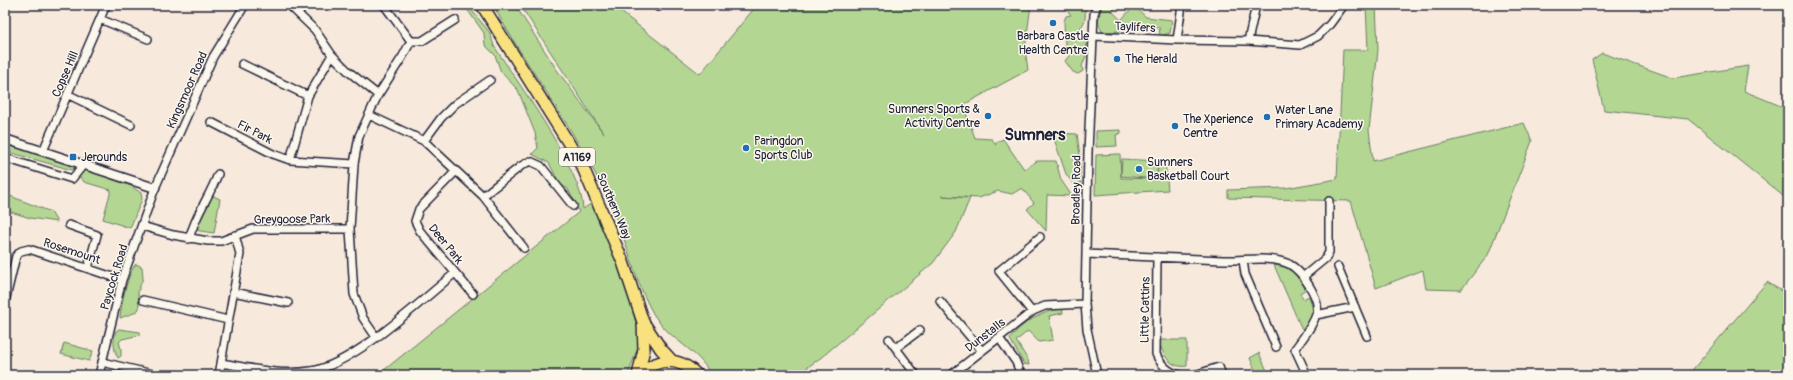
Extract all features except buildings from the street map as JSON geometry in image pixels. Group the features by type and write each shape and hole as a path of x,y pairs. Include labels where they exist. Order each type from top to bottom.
{"main road":[{"name":"Southern Way","path":"482,5 584,170 623,262 643,322 661,349 672,361"},
{"name":"Southern Way","path":"638,375 644,349 643,322"},
{"path":"638,375 647,367 655,363 672,361 688,366 698,375"}],"street":[{"name":"Copse Hill","path":"43,151 69,95 106,5"},
{"name":"Kingsmoor Road","path":"154,188 213,57 245,5"},
{"path":"289,5 315,30 332,55 348,71 378,95"},
{"path":"384,5 411,41"},
{"name":"Broadley Road","path":"1097,5 1093,36 1085,304 1087,329 1097,375"},
{"path":"1177,40 1182,5"},
{"path":"1248,41 1256,5"},
{"name":"Taylifers","path":"1093,36 1177,40 1248,41 1300,45 1318,36 1330,24 1344,5"},
{"path":"100,19 148,39"},
{"path":"411,41 422,41 455,20"},
{"path":"376,337 363,318 354,294 350,229 354,164 359,136 378,95 411,41"},
{"path":"290,160 308,96 332,55"},
{"path":"242,64 308,96"},
{"path":"424,141 441,118 455,104 490,80"},
{"path":"69,95 131,124"},
{"path":"369,115 424,141 484,196 524,248"},
{"name":"Fir Park","path":"212,122 273,154 290,160 354,164"},
{"path":"5,139 154,188"},
{"path":"5,158 72,179 84,164"},
{"path":"484,196 521,166 530,161 541,166 573,206"},
{"name":"Deer Park","path":"456,171 419,209 415,221 420,231 473,294"},
{"path":"189,239 195,219 203,203 211,192 218,174"},
{"name":"Paycock Road","path":"99,375 122,280 154,188"},
{"path":"1304,276 1326,258 1329,252 1329,201"},
{"path":"69,225 97,235 88,268"},
{"name":"Greygoose Park","path":"142,226 201,241 221,241 253,228 350,229"},
{"path":"219,375 240,254 235,235"},
{"path":"1032,312 999,271 1040,237"},
{"name":"Rosemount","path":"5,302 15,261 21,251 29,249 122,280"},
{"path":"1086,254 1275,260 1289,264 1304,276 1312,292 1317,310 1312,324 1296,349 1307,375"},
{"name":"Little Cattins","path":"1157,257 1156,354 1162,364 1170,371 1180,375"},
{"path":"1243,260 1244,274 1276,348"},
{"path":"1338,267 1367,336"},
{"path":"221,363 288,374 312,371 332,366 350,356 376,337 455,273"},
{"path":"234,292 288,303"},
{"path":"143,300 228,320"},
{"path":"940,300 982,351"},
{"name":"Dunstalls","path":"951,375 1032,312 1045,306 1085,304"},
{"path":"1316,315 1355,307"},
{"path":"896,348 920,330"},
{"path":"999,338 1016,362 1021,375"},
{"path":"889,339 916,375"},
{"path":"102,362 152,374"},
{"path":"1195,375 1219,367 1222,375"}],"green space":[{"path":"464,5 469,7 490,33 494,46 547,126 561,150 580,193 583,209 594,202 622,273 639,334 639,344 628,375 378,375 579,212 568,189 560,184 549,163 532,154 538,148 535,133 518,90 501,72 495,55 485,45 484,33"},
{"path":"493,5 515,5 557,70 604,134 520,5 612,5 700,74 757,5 1031,5 1025,49 1028,70 963,105 975,138 992,139 996,145 995,143 1003,139 1024,169 1037,161 1056,161 1061,180 1072,196 1047,195 1046,231 1027,209 1034,203 1022,188 1012,194 998,191 979,198 942,196 970,198 956,232 933,263 823,356 797,375 711,375 699,358 668,332 654,315 641,287 607,197 595,173 571,130 518,48"},
{"path":"1065,5 1085,5 1085,20 1080,28 1083,28 1082,36 1087,39 1086,51 1083,52 1086,56 1082,66 1083,71 1078,74 1073,72 1065,61 1072,52 1065,45 1064,21 1066,16 1071,15 1066,9"},
{"path":"1102,5 1118,5 1112,11 1121,20 1134,6 1146,17 1172,20 1170,33 1160,36 1159,27 1121,25 1120,31 1102,32 1098,21"},
{"path":"1366,5 1376,5 1378,50 1369,130 1373,161 1524,123 1532,141 1488,255 1461,290 1426,289 1423,270 1376,288 1351,201 1228,198 1228,190 1286,188 1337,179 1343,50 1368,50"},
{"path":"1602,53 1673,78 1748,66 1744,91 1788,109 1788,200 1688,119 1604,110 1592,60"},
{"path":"1121,130 1121,133 1116,135 1117,146 1096,147 1096,131"},
{"path":"1052,133 1077,134 1080,156 1081,194 1066,174"},
{"path":"5,143 73,165 74,168 72,170 5,151"},
{"path":"1120,154 1121,178 1157,179 1121,176 1122,159 1158,161 1157,174 1159,160 1165,161 1168,190 1095,195 1096,155"},
{"path":"84,169 131,186 141,193 142,199 130,228 103,219 111,190 84,182 79,176"},
{"path":"5,194 51,212 57,222 30,218 5,210"},
{"path":"211,195 220,199 214,233 194,230"},
{"path":"136,264 142,267 143,278 138,291 139,309 134,313 120,318 123,297 130,274"},
{"path":"1274,265 1294,272 1306,289 1300,293 1303,299 1309,296 1313,316 1310,324 1303,332"},
{"path":"1767,282 1783,292 1788,284 1788,375 1688,375"},
{"path":"1062,307 1063,313 1049,316 1053,340 1039,342 1028,331 1016,341 1028,360 1029,365 1024,364 1010,339 1020,327 1033,318"},
{"path":"119,329 140,332 140,335 122,339 119,342 121,356 118,358 114,348 114,338 116,331"},
{"path":"1158,337 1160,337 1161,340 1187,340 1187,366 1175,365 1167,358 1161,348"},
{"path":"64,343 93,351 89,361 61,354"},
{"path":"1259,353 1269,375 1257,375 1250,358"}],"place":[{"name":"Barbara Castle Health Centre","path":"1053,23"},
{"name":"The Herald","path":"1117,59"},
{"name":"Sumners Sports & Activity Centre","path":"988,116"},
{"name":"Water Lane Primary Academy","path":"1267,117"},
{"name":"The Xperience Centre","path":"1175,126"},
{"name":"Paringdon Sports Club","path":"746,148"},
{"name":"Jerounds","path":"73,157"},
{"name":"Sumners Basketball Court","path":"1139,169"}],"district":[{"name":"Sumners","path":"1035,134"}]}
